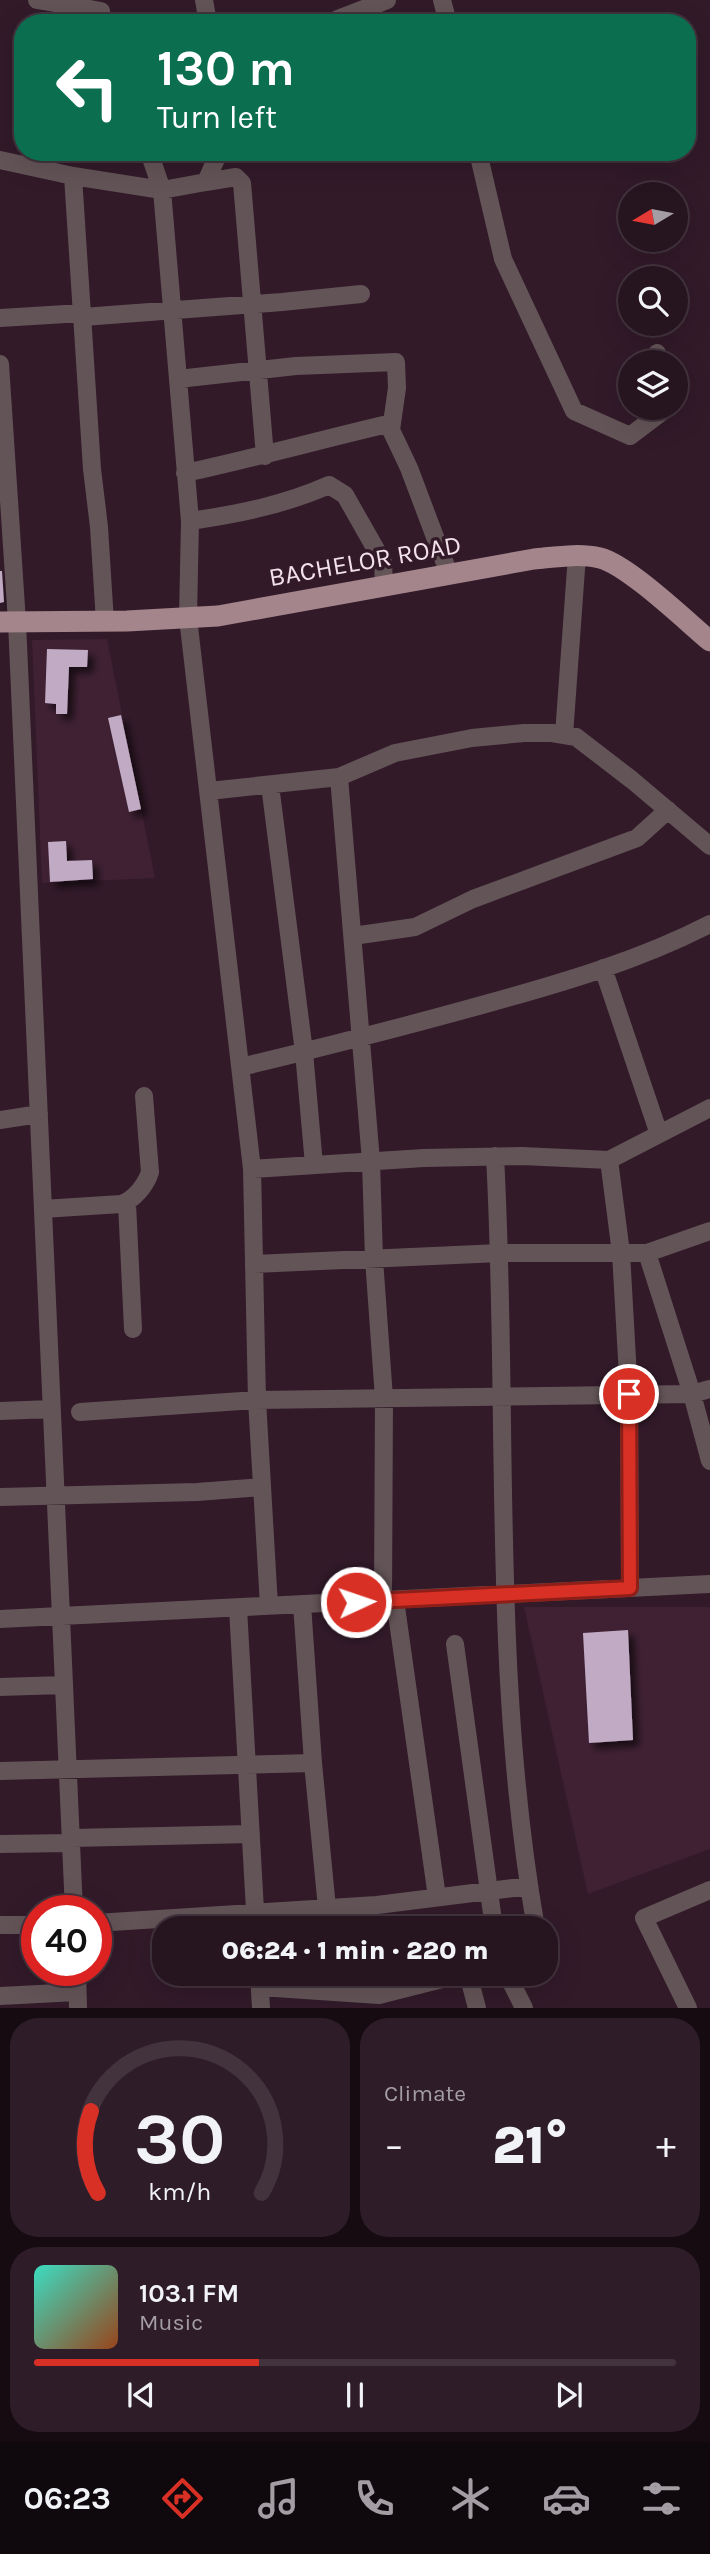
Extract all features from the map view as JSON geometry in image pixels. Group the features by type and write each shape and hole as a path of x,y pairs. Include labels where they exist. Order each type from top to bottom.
{"main road":[{"name":"BACHELOR ROAD","path":"9,622 105,622 218,616 534,559 577,555 603,558 636,578 710,641"}],"street":[{"path":"37,0 101,11"},
{"path":"351,14 387,0"},
{"path":"0,160 73,176 162,190 236,177 242,183 265,456"},
{"path":"152,161 162,190 190,521 188,618 252,1169 257,1400 270,1606"},
{"path":"206,182 215,161"},
{"path":"480,161 503,259 575,411 630,436 651,420"},
{"path":"73,176 105,622"},
{"path":"0,318 172,312 361,294"},
{"path":"178,379 296,366 396,362 397,388 391,430 409,468 449,574"},
{"path":"0,364 9,622 43,1209 73,1895"},
{"path":"186,473 265,456 392,423"},
{"path":"190,521 301,498 329,485 345,495 383,562 384,586"},
{"path":"564,735 577,555"},
{"path":"209,791 339,777 395,753 472,738 524,733 564,735 576,737 710,846"},
{"path":"339,777 371,1161 374,1259 384,1398 389,1600 437,1897"},
{"path":"270,785 314,1165"},
{"path":"353,936 415,927 473,899 637,838 668,810"},
{"path":"241,1068 570,980 672,944 710,924"},
{"path":"603,968 659,1134"},
{"path":"133,1329 127,1203 149,1177 144,1096"},
{"path":"0,1120 38,1114"},
{"path":"252,1169 495,1156 609,1160 659,1134 708,1114"},
{"path":"495,1156 500,1254 504,1594 509,1700 521,1839 534,1916"},
{"path":"609,1160 621,1253 629,1394 630,1588"},
{"path":"43,1209 127,1203"},
{"path":"254,1264 500,1254 647,1253 710,1231"},
{"path":"647,1253 692,1394 710,1461"},
{"path":"80,1412 257,1400 692,1394 710,1389"},
{"path":"0,1412 51,1409"},
{"path":"0,1497 197,1492 262,1487"},
{"path":"0,1619 710,1584"},
{"path":"302,1604 327,1908"},
{"path":"239,1608 256,1916"},
{"path":"456,1644 493,1916"},
{"path":"0,1687 63,1685"},
{"path":"0,1771 313,1763"},
{"path":"0,1844 251,1834"},
{"path":"280,1916 529,1885"},
{"path":"688,2008 643,1918 710,1889"},
{"path":"112,1923 152,1922"},
{"path":"0,1925 21,1925"},
{"path":"259,1986 261,2008"},
{"path":"302,1986 379,1995 415,1986"},
{"path":"471,1986 477,2008"},
{"path":"513,1986 524,2008"},
{"path":"0,1996 78,2000"}],"shaded area":[{"path":"107,639 155,878 42,883 32,640"},
{"path":"524,1607 710,1607 710,1849 588,1894"}],"building":[{"path":"0,571 4,602 0,603"},
{"path":"47,649 88,650 87,667 69,667 67,714 56,714 56,704 45,703"},
{"path":"121,715 141,809 129,812 108,718"},
{"path":"66,841 67,861 92,860 93,879 50,882 48,842"},
{"path":"628,1630 633,1740 589,1743 583,1633"}],"route":[{"path":"356,1602 630,1588 629,1394"}]}
